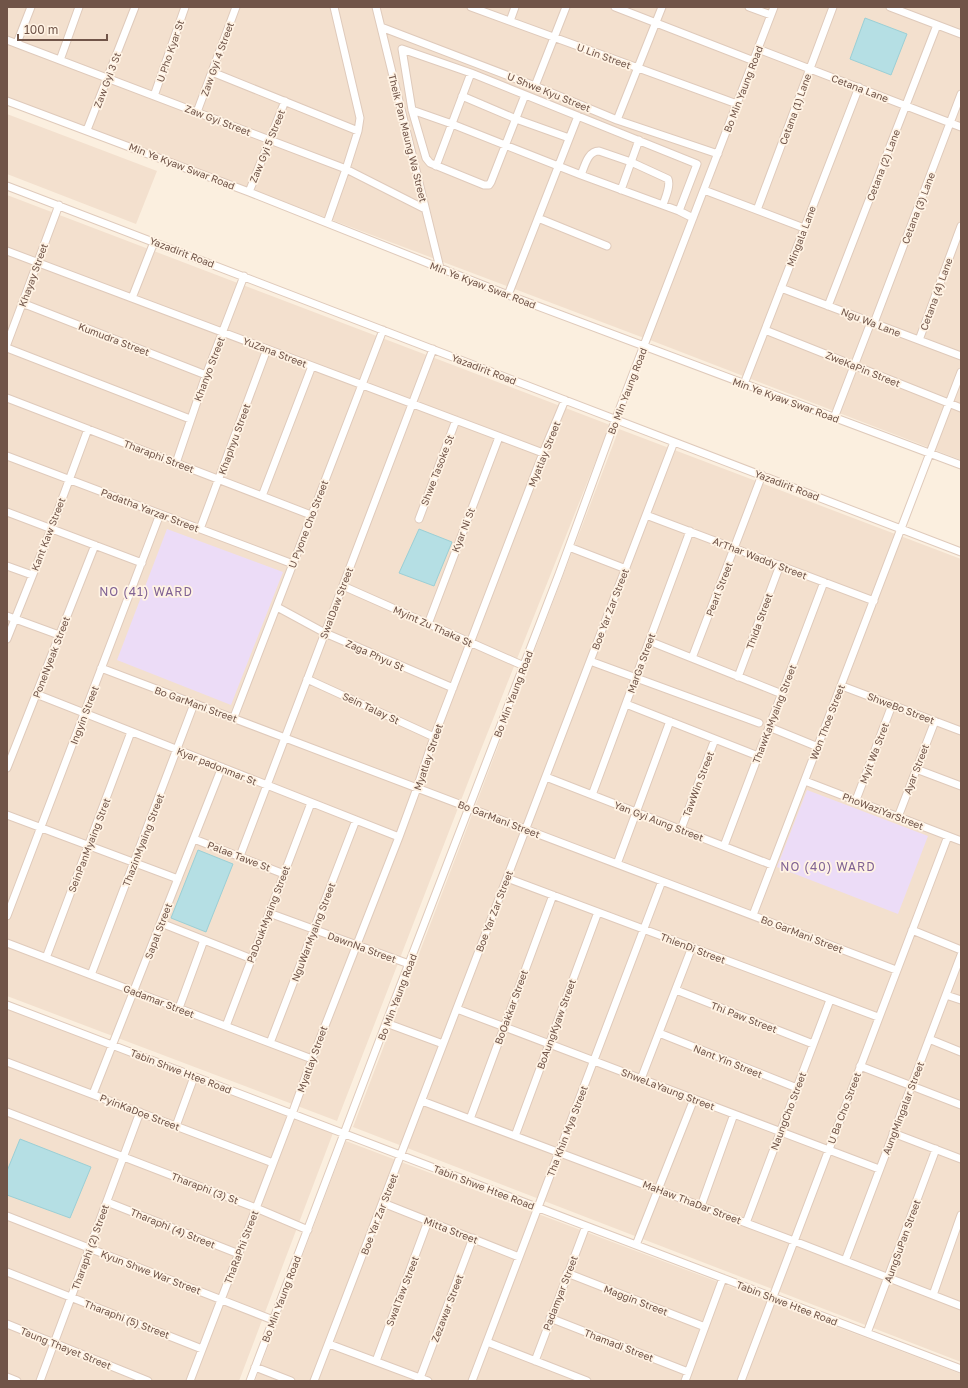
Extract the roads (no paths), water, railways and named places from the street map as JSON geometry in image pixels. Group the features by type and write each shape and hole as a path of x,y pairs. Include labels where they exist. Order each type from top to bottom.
{"street":[{"path":"17,43 30,7"},
{"path":"60,60 79,7"},
{"name":"Zaw Gyi 3 St","path":"87,130 135,7"},
{"name":"U Pho Kyar St","path":"154,96 185,7"},
{"name":"Zaw Gyi 4 Street","path":"197,112 236,7"},
{"path":"327,223 358,131 360,118 334,7"},
{"name":"Theik Pan Maung Wa Street","path":"376,7 440,268"},
{"name":"U Lin Street","path":"471,7 737,104"},
{"path":"510,21 515,7"},
{"path":"535,86 566,7"},
{"path":"615,7 754,61"},
{"path":"617,120 662,7"},
{"path":"748,7 771,15"},
{"name":"Bo Min Yaung Road","path":"250,1381 386,1023 470,808 618,413 774,7"},
{"name":"Cetana (1) Lane","path":"757,210 833,7"},
{"path":"890,7 961,34"},
{"name":"Cetana (2) Lane","path":"828,306 937,25"},
{"name":"U Shwe Kyu Street","path":"381,27 535,86 617,120 718,154"},
{"name":"Zaw Gyi Street","path":"7,40 346,169 425,209"},
{"path":"525,95 491,182 488,185 484,185 436,166 430,163 426,158 412,110 402,49 470,73 638,140 697,164 679,211"},
{"name":"Cetana Lane","path":"758,49 961,127"},
{"path":"212,72 358,131"},
{"path":"436,166 470,73"},
{"name":"Mingala Lane","path":"744,384 858,87"},
{"name":"Cetana (3) Lane","path":"834,418 873,323 961,94"},
{"path":"462,96 516,119 569,138"},
{"name":"Min Ye Kyaw Swar Road","path":"7,100 249,192 642,350 744,384 961,465"},
{"name":"Zaw Gyi 5 Street","path":"249,192 285,101"},
{"path":"412,110 679,211 693,218"},
{"path":"508,295 578,116"},
{"path":"621,190 638,140"},
{"path":"581,174 590,155 595,151 631,162 668,179 669,185 663,205"},
{"name":"Yazadirit Road","path":"7,186 565,400 618,413 674,442 961,552"},
{"path":"704,190 804,228"},
{"name":"Khayay Street","path":"7,344 59,205"},
{"path":"538,218 608,246"},
{"name":"Cetana (4) Lane","path":"919,340 961,226"},
{"path":"132,298 154,242"},
{"name":"YuZana Street","path":"7,251 543,453"},
{"name":"Khanyo Street","path":"176,463 206,375 244,276"},
{"name":"Ngu Wa Lane","path":"781,288 961,356"},
{"name":"Kumudra Street","path":"22,303 206,375"},
{"name":"U Pyone Cho Street","path":"234,717 383,330"},
{"name":"ZweKaPin Street","path":"764,330 961,408"},
{"path":"7,348 190,419"},
{"name":"Khaphyu Street","path":"200,529 267,349"},
{"name":"SwalDaw Street","path":"240,856 433,349"},
{"path":"262,496 312,366"},
{"name":"Won Thoe Street","path":"753,915 961,372"},
{"name":"Tharaphi Street","path":"7,398 311,515"},
{"name":"Myatlay Street","path":"292,1114 399,837 434,737 543,453 565,400"},
{"name":"Shwe Tasoke St","path":"419,519 456,420"},
{"name":"Kant Kaw Street","path":"7,639 51,529 68,479 88,429"},
{"name":"Kyar Ni St","path":"428,624 499,436"},
{"name":"Boe Yar Zar Street","path":"314,1381 674,442"},
{"name":"Padatha Yarzar Street","path":"7,456 293,564"},
{"name":"Pearl Street","path":"692,658 762,475"},
{"path":"7,512 142,563"},
{"name":"Ingyin Street","path":"7,916 160,514"},
{"name":"ArThar Waddy Street","path":"646,515 874,601"},
{"name":"MarGa Street","path":"592,795 690,531"},
{"name":"PoneNyeak Street","path":"7,768 95,545"},
{"path":"569,547 626,569"},
{"name":"Thida Street","path":"738,677 780,565"},
{"path":"7,566 32,575"},
{"name":"ThawKaMyaing Street","path":"724,846 824,582"},
{"name":"Myint Zu Thaka St","path":"343,586 524,666"},
{"name":"Zaga Phyu St","path":"277,607 325,633 453,688"},
{"path":"7,616 59,636"},
{"path":"649,641 782,694"},
{"path":"590,661 759,723"},
{"name":"Bo GarMani Street","path":"102,668 896,970"},
{"name":"Sein Talay St","path":"307,679 434,737"},
{"name":"ShweBo Street","path":"842,686 961,731"},
{"name":"Kyar padonmar St","path":"36,694 399,837"},
{"name":"ThazinMyaing Street","path":"91,975 194,704"},
{"path":"626,704 758,756"},
{"name":"Myit Wa Stret","path":"856,800 892,705"},
{"name":"Ayar Street","path":"898,816 935,721"},
{"path":"618,864 670,722"},
{"path":"769,728 818,747"},
{"name":"SeinPanMyaing Stret","path":"46,958 131,732"},
{"name":"TawWin Street","path":"681,829 715,739"},
{"name":"Sapal Street","path":"93,1094 222,768"},
{"path":"916,768 961,786"},
{"name":"Yan Gyi Aung Street","path":"546,776 772,865"},
{"name":"PhoWaziYarStreet","path":"805,781 961,841"},
{"name":"PaDoukMyaing Street","path":"226,1026 311,803"},
{"path":"7,815 178,879"},
{"name":"NguWarMyaing Street","path":"270,1043 356,820"},
{"name":"U Ba Cho Street","path":"741,1381 948,836"},
{"name":"Palae Tawe St","path":"194,839 284,874"},
{"name":"ThienDi Street","path":"507,878 878,1018"},
{"name":"Tha Khin Mya Street","path":"472,1381 662,881"},
{"name":"BoOakkar Street","path":"470,1119 553,895"},
{"name":"BoAungKyaw Street","path":"515,1136 598,912"},
{"name":"DawnNa Street","path":"269,913 410,964"},
{"path":"161,923 252,958"},
{"path":"912,930 961,950"},
{"path":"179,1008 204,940"},
{"name":"Gadamar Street","path":"7,943 312,1059"},
{"path":"642,1079 692,947"},
{"name":"AungMingalar Street","path":"845,1260 961,955"},
{"name":"Thi Paw Street","path":"676,990 813,1044"},
{"path":"946,994 961,1000"},
{"name":"NaungCho Street","path":"746,1223 830,1000"},
{"name":"Tabin Shwe Htee Road","path":"7,1005 961,1369"},
{"name":"ShweLaYaung Street","path":"457,1009 879,1169"},
{"path":"386,1023 444,1044"},
{"name":"Nant Yin Street","path":"659,1034 797,1088"},
{"path":"929,1039 961,1052"},
{"name":"PyinKaDoe Street","path":"7,1062 274,1163"},
{"path":"860,1066 961,1105"},
{"path":"176,1126 194,1076"},
{"path":"636,1245 694,1098"},
{"name":"MaHaw ThaDar Street","path":"422,1101 845,1260 961,1306"},
{"name":"Tharaphi (3) St","path":"7,1112 256,1208 308,1230"},
{"name":"Tharaphi (2) Street","path":"40,1381 140,1112"},
{"name":"ThaRaPhi Street","path":"190,1381 292,1114"},
{"path":"701,1206 734,1114"},
{"path":"893,1133 961,1159"},
{"name":"AungSuPan Street","path":"867,1334 936,1149"},
{"name":"Tharaphi (4) Street","path":"107,1202 239,1254"},
{"name":"Mitta Street","path":"383,1203 519,1257"},
{"path":"933,1295 961,1215"},
{"name":"Kyun Shwe War Street","path":"7,1216 274,1320"},
{"name":"SwalTaw Street","path":"376,1361 428,1221"},
{"name":"Padamyar Street","path":"535,1361 586,1226"},
{"name":"Zezawar Street","path":"420,1378 473,1238"},
{"name":"Tharaphi (5) Street","path":"7,1272 202,1349"},
{"name":"Maggin Street","path":"567,1274 705,1327"},
{"path":"685,1381 723,1278"},
{"name":"Thamadi Street","path":"550,1318 688,1372"},
{"name":"Taung Thayet Street","path":"7,1324 148,1381"},
{"path":"487,1342 582,1380"},
{"path":"329,1344 428,1381"},
{"path":"255,1367 291,1381"},
{"path":"7,1377 17,1381"}],"water":[{"path":"865,18 907,34 891,75 850,59"},
{"path":"419,529 452,542 434,586 399,573"},
{"path":"198,850 233,864 206,932 171,918"},
{"path":"20,1139 91,1167 70,1218 7,1195 7,1171"}],"district":[{"name":"NO (41) WARD","path":"146,592"},
{"name":"NO (40) WARD","path":"828,867"}]}
